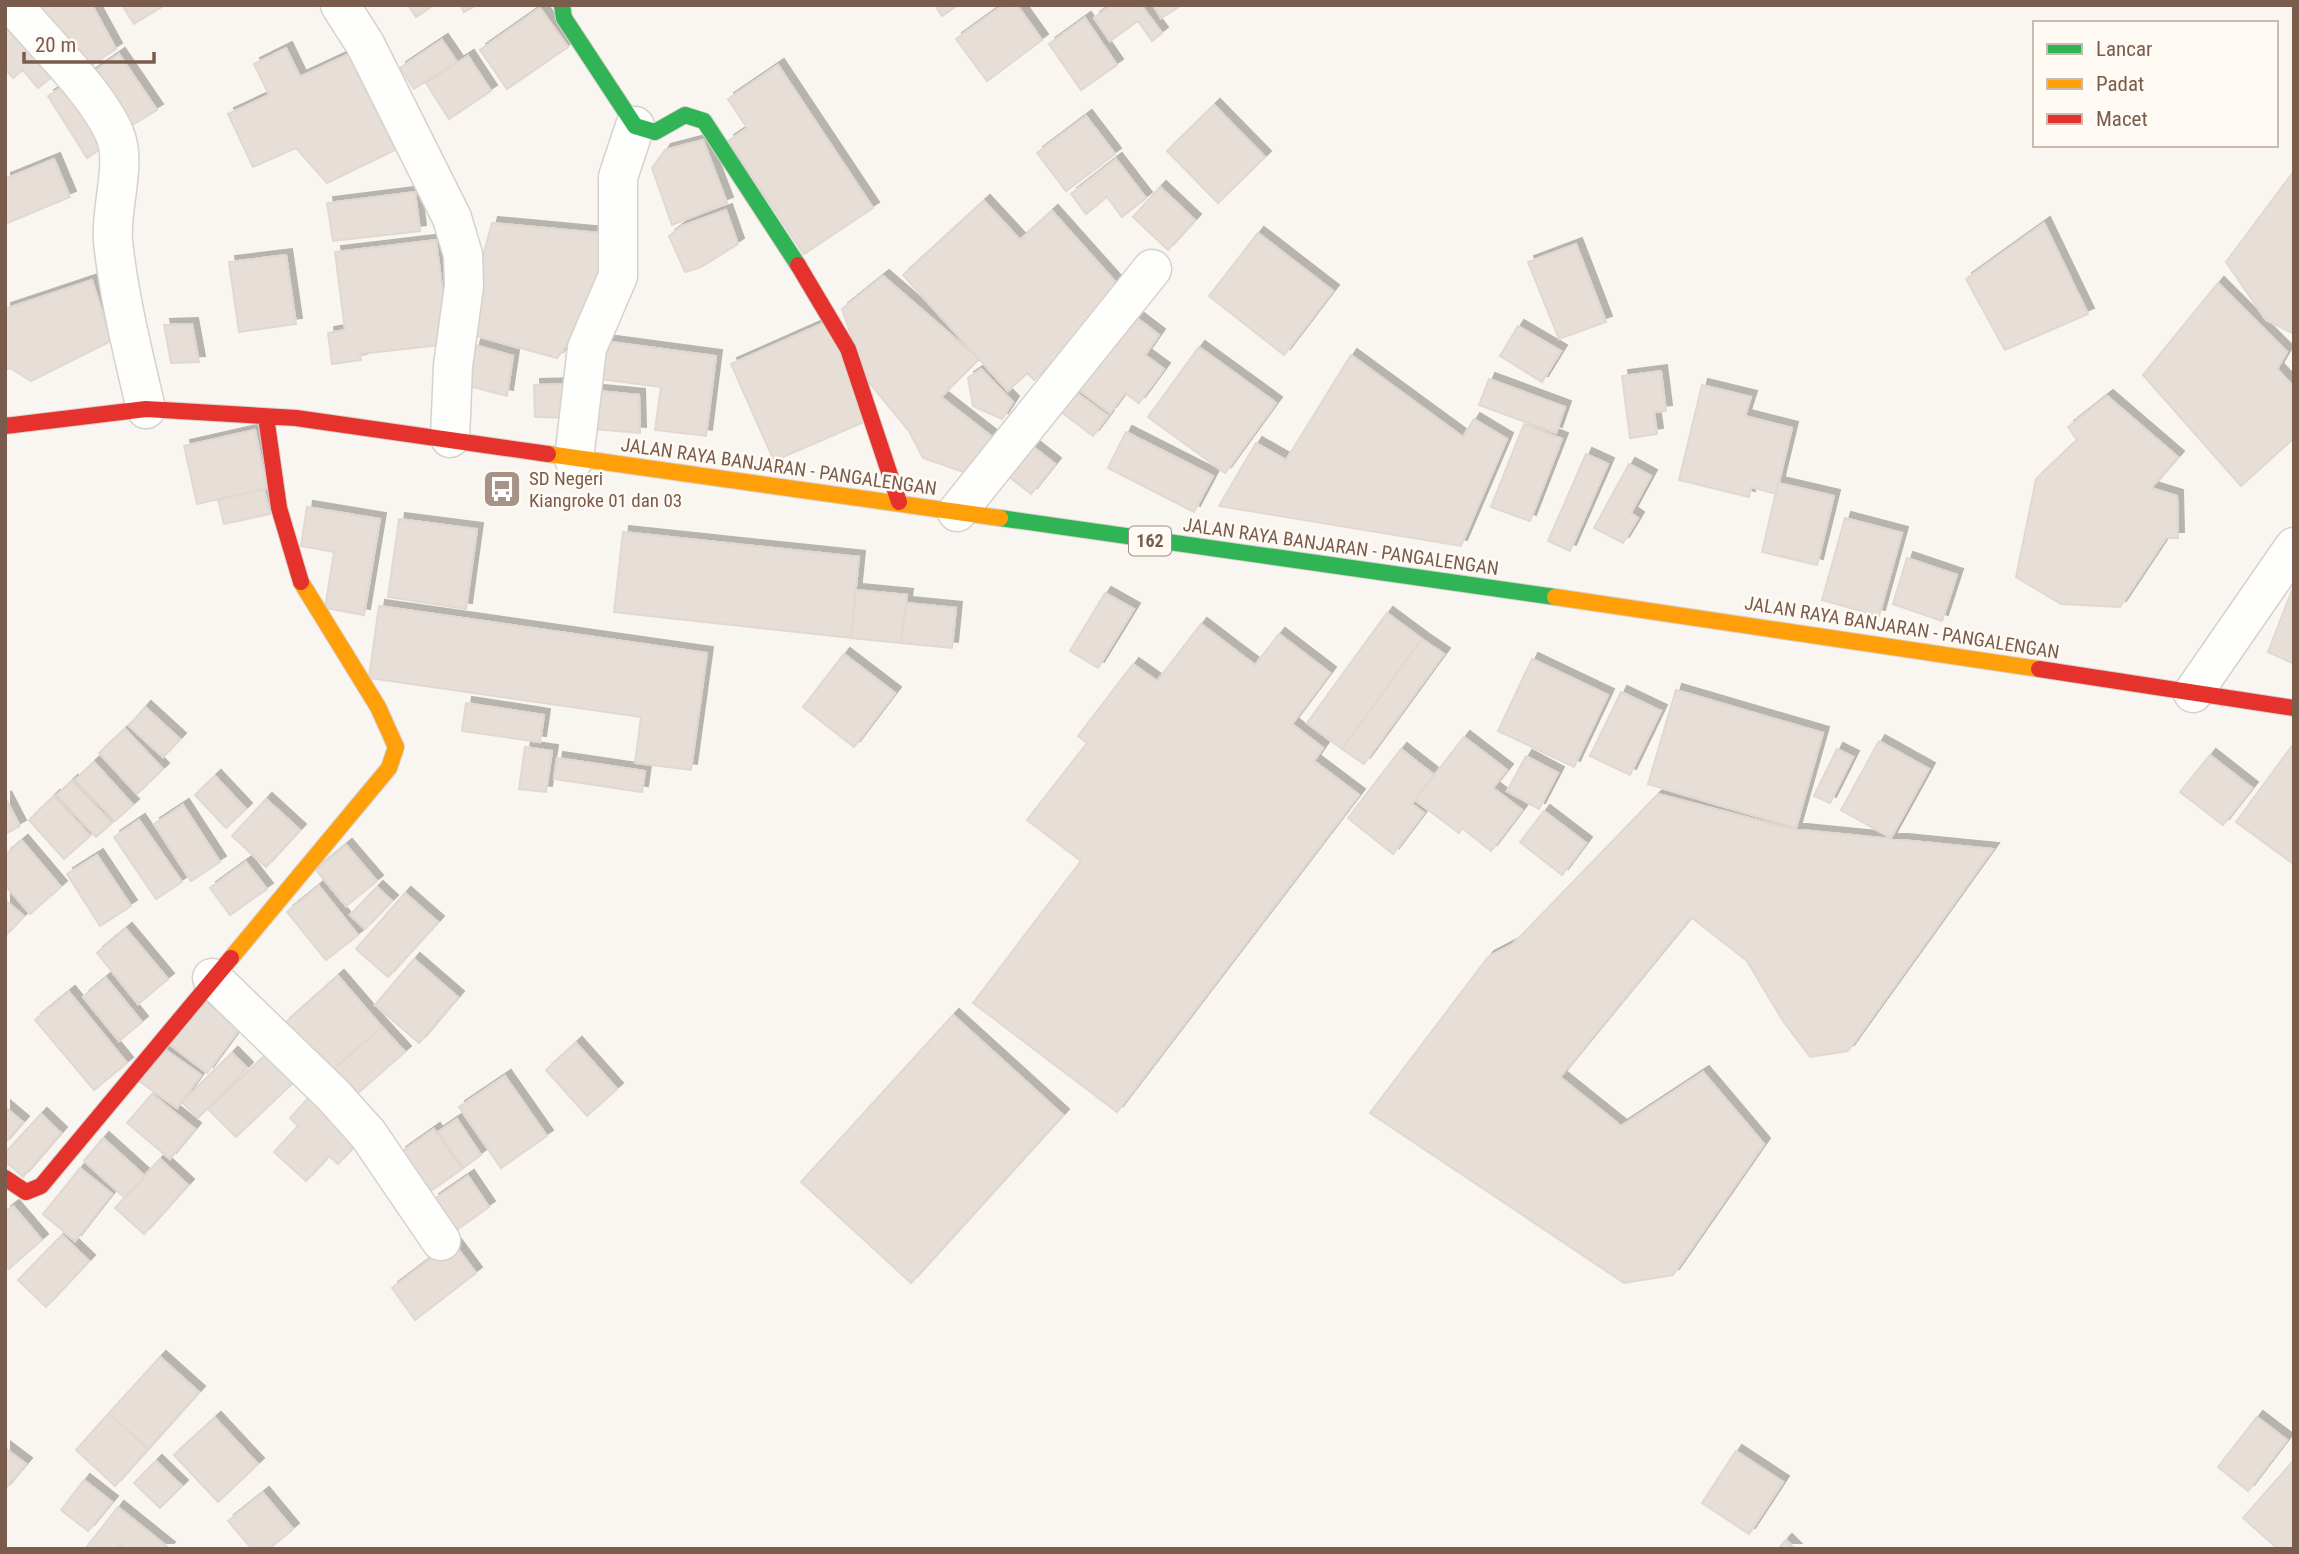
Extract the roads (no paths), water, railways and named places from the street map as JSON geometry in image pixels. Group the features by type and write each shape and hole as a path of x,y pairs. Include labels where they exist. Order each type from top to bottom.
{"main road":[{"path":"562,5 565,18 635,126 655,132 683,114 696,115 704,121 829,313 848,349 899,502"},
{"name":"JALAN RAYA BANJARAN - PANGALENGAN","path":"5,426 146,409 266,417 450,438 574,459 899,502 1739,623 2294,708"},
{"path":"5,1178 26,1192 41,1186 389,768 396,747 387,722 306,592 285,532 275,485 266,417"}],"street":[{"path":"13,5 96,102 116,136 119,152 113,238 122,307 146,409"},
{"path":"340,5 365,44 452,218 463,256 464,286 453,366 450,438"},
{"path":"574,459 587,348 618,276 618,177 622,156 635,126"},
{"path":"957,512 1152,269"},
{"path":"2193,693 2294,547"},
{"path":"212,978 333,1095 368,1134 442,1241"}],"place":[{"name":"SD Negeri Kiangroke 01 dan 03","path":"502,489"}]}
